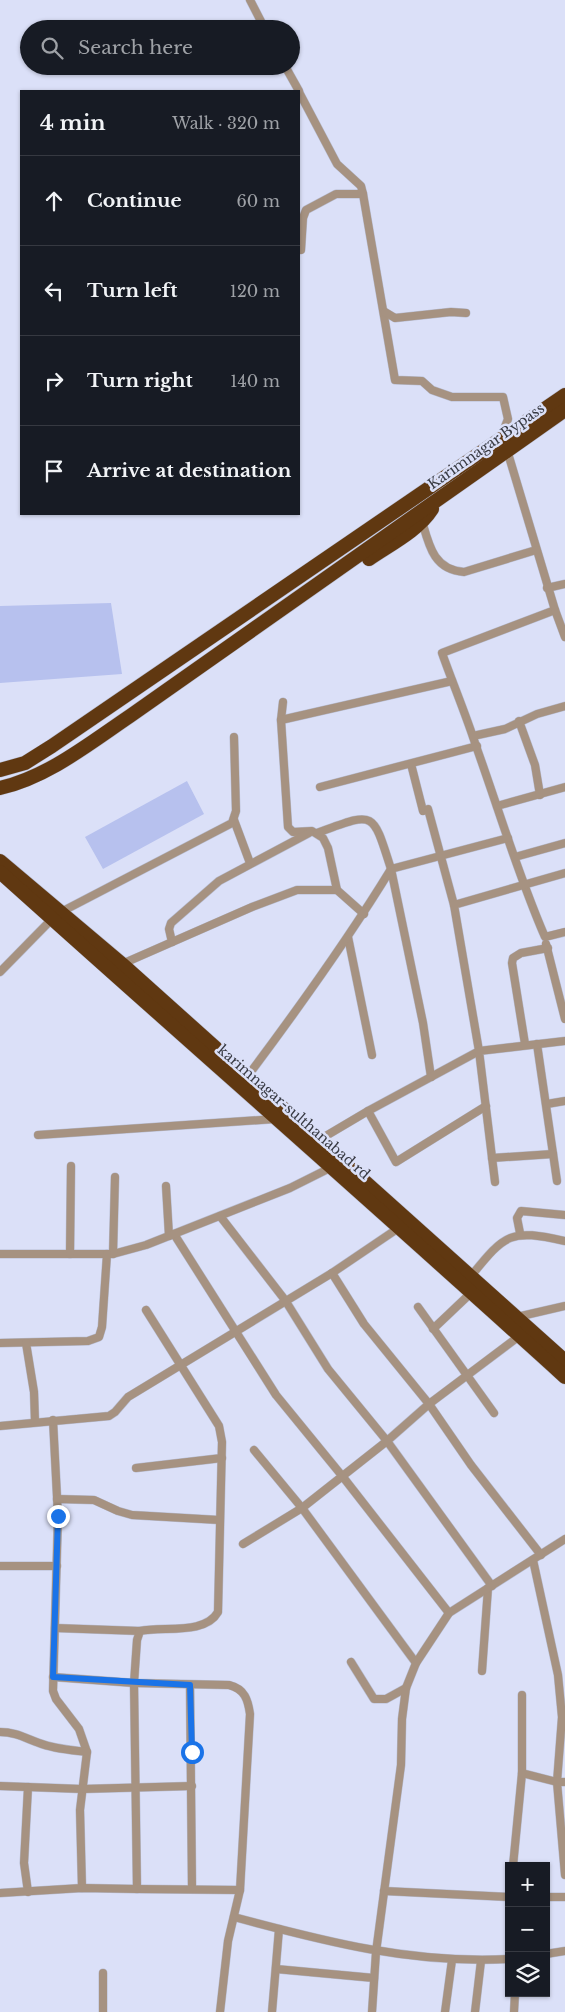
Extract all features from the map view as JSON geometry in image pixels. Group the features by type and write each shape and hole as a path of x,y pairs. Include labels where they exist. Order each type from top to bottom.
{"highway":[{"path":"0,770 25,763 52,746 504,445 565,395"},
{"name":"Karimnagar Bypass","path":"423,514 438,498 504,445 565,410"},
{"path":"0,788 14,785 61,762 423,514"},
{"path":"0,796 19,791 50,776 132,721 423,514"},
{"path":"0,861 57,916 122,964 517,1317 525,1332 565,1361"},
{"name":"karimnagar-sulthanabad rd","path":"0,872 57,916 275,1119 332,1167 472,1292 525,1332 565,1377"}],"street":[{"path":"250,0 260,20"},
{"path":"290,75 298,90"},
{"path":"300,93 337,164 361,186 385,312 395,380 422,381 432,390 452,397 503,397 508,419 504,445 547,588 565,637"},
{"path":"301,250 303,218 306,210 336,194 363,194"},
{"path":"385,312 394,318 450,312 466,313"},
{"path":"423,514 431,550 444,567 454,571 464,572 536,550"},
{"path":"547,588 565,584"},
{"path":"555,610 442,652 515,857 522,886 545,937 565,1019"},
{"path":"281,720 452,681"},
{"path":"283,702 281,720 288,827 293,832 315,832"},
{"path":"473,736 504,729 519,721 565,706"},
{"path":"519,721 535,765 540,795"},
{"path":"234,737 236,811 234,820 250,863"},
{"path":"320,787 476,746"},
{"path":"411,764 442,857 454,905 479,1051 495,1182"},
{"path":"497,806 565,787"},
{"path":"172,942 169,929 177,918 218,881 250,863 315,832 357,818 366,818 373,822 378,830 392,869 423,1023 431,1077"},
{"path":"0,972 57,916 220,830 234,820"},
{"path":"315,832 328,848 338,890 364,914"},
{"path":"247,1077 348,937 392,869 508,838"},
{"path":"515,857 565,843"},
{"path":"454,905 565,873"},
{"path":"122,964 252,907 298,890 338,890"},
{"path":"545,937 565,932"},
{"path":"348,937 372,1055"},
{"path":"525,1044 512,963 513,958 521,953 548,948"},
{"path":"319,1140 368,1110 479,1051 525,1044 565,1042"},
{"path":"537,1044 557,1181"},
{"path":"547,1104 565,1101"},
{"path":"368,1110 396,1162 486,1106"},
{"path":"38,1135 275,1119"},
{"path":"492,1158 555,1158 565,1160"},
{"path":"70,1166 70,1254"},
{"path":"0,1254 110,1254 146,1246 290,1188 332,1167"},
{"path":"0,1343 88,1341 99,1338 102,1327 110,1254 115,1177"},
{"path":"166,1186 172,1235 233,1331 276,1395 343,1477 449,1613"},
{"path":"520,1234 517,1218 521,1211 565,1215"},
{"path":"220,1216 285,1300 328,1369 387,1442 490,1587 482,1671"},
{"path":"0,1426 109,1416 116,1412 128,1397 332,1272 400,1227"},
{"path":"471,1276 491,1251 509,1237 520,1234 565,1241"},
{"path":"332,1272 364,1324 429,1404 470,1465 541,1555"},
{"path":"433,1329 472,1292"},
{"path":"517,1317 565,1306"},
{"path":"418,1307 494,1413"},
{"path":"55,1628 140,1631 162,1627 192,1628 214,1620 218,1612 222,1458 219,1426 146,1310"},
{"path":"243,1544 302,1508 387,1442 429,1404 525,1332"},
{"path":"26,1343 34,1392 35,1422"},
{"path":"53,1420 57,1499 53,1691 56,1699 79,1729 87,1752 80,1810 82,1888"},
{"path":"254,1450 302,1508 416,1663"},
{"path":"136,1468 222,1458"},
{"path":"57,1499 94,1500 132,1515 219,1520"},
{"path":"372,2012 376,1952 401,1766 402,1719 406,1688 416,1663 449,1613 565,1541"},
{"path":"533,1560 558,1674 562,1717 561,1782 565,1875"},
{"path":"0,1566 56,1566"},
{"path":"138,1888 134,1683 137,1640 140,1631"},
{"path":"351,1662 374,1699 386,1699 406,1688"},
{"path":"53,1677 134,1683 237,1687 245,1694 249,1703 246,1819 240,1890 228,1941 220,2012"},
{"path":"190,1685 192,1888"},
{"path":"513,1862 522,1772 522,1695"},
{"path":"0,1732 22,1735 40,1743 64,1749 87,1752"},
{"path":"522,1772 561,1782"},
{"path":"0,1786 82,1789 192,1786"},
{"path":"28,1787 24,1863 28,1892"},
{"path":"0,1893 82,1888 240,1890"},
{"path":"384,1891 505,1897"},
{"path":"550,1897 565,1897"},
{"path":"234,1917 325,1942 376,1952 452,1960 505,1959"},
{"path":"272,2012 280,1929"},
{"path":"550,1953 565,1951"},
{"path":"445,2012 452,1960"},
{"path":"475,2012 481,1961"},
{"path":"276,1969 374,1978"},
{"path":"103,1973 103,2012"},
{"path":"514,2012 515,1997"}],"shaded area":[{"path":"111,603 122,674 0,683 0,606"},
{"path":"187,781 204,814 103,869 85,837"}],"route":[{"path":"58,1516 53,1677 190,1685 192,1752"}]}
